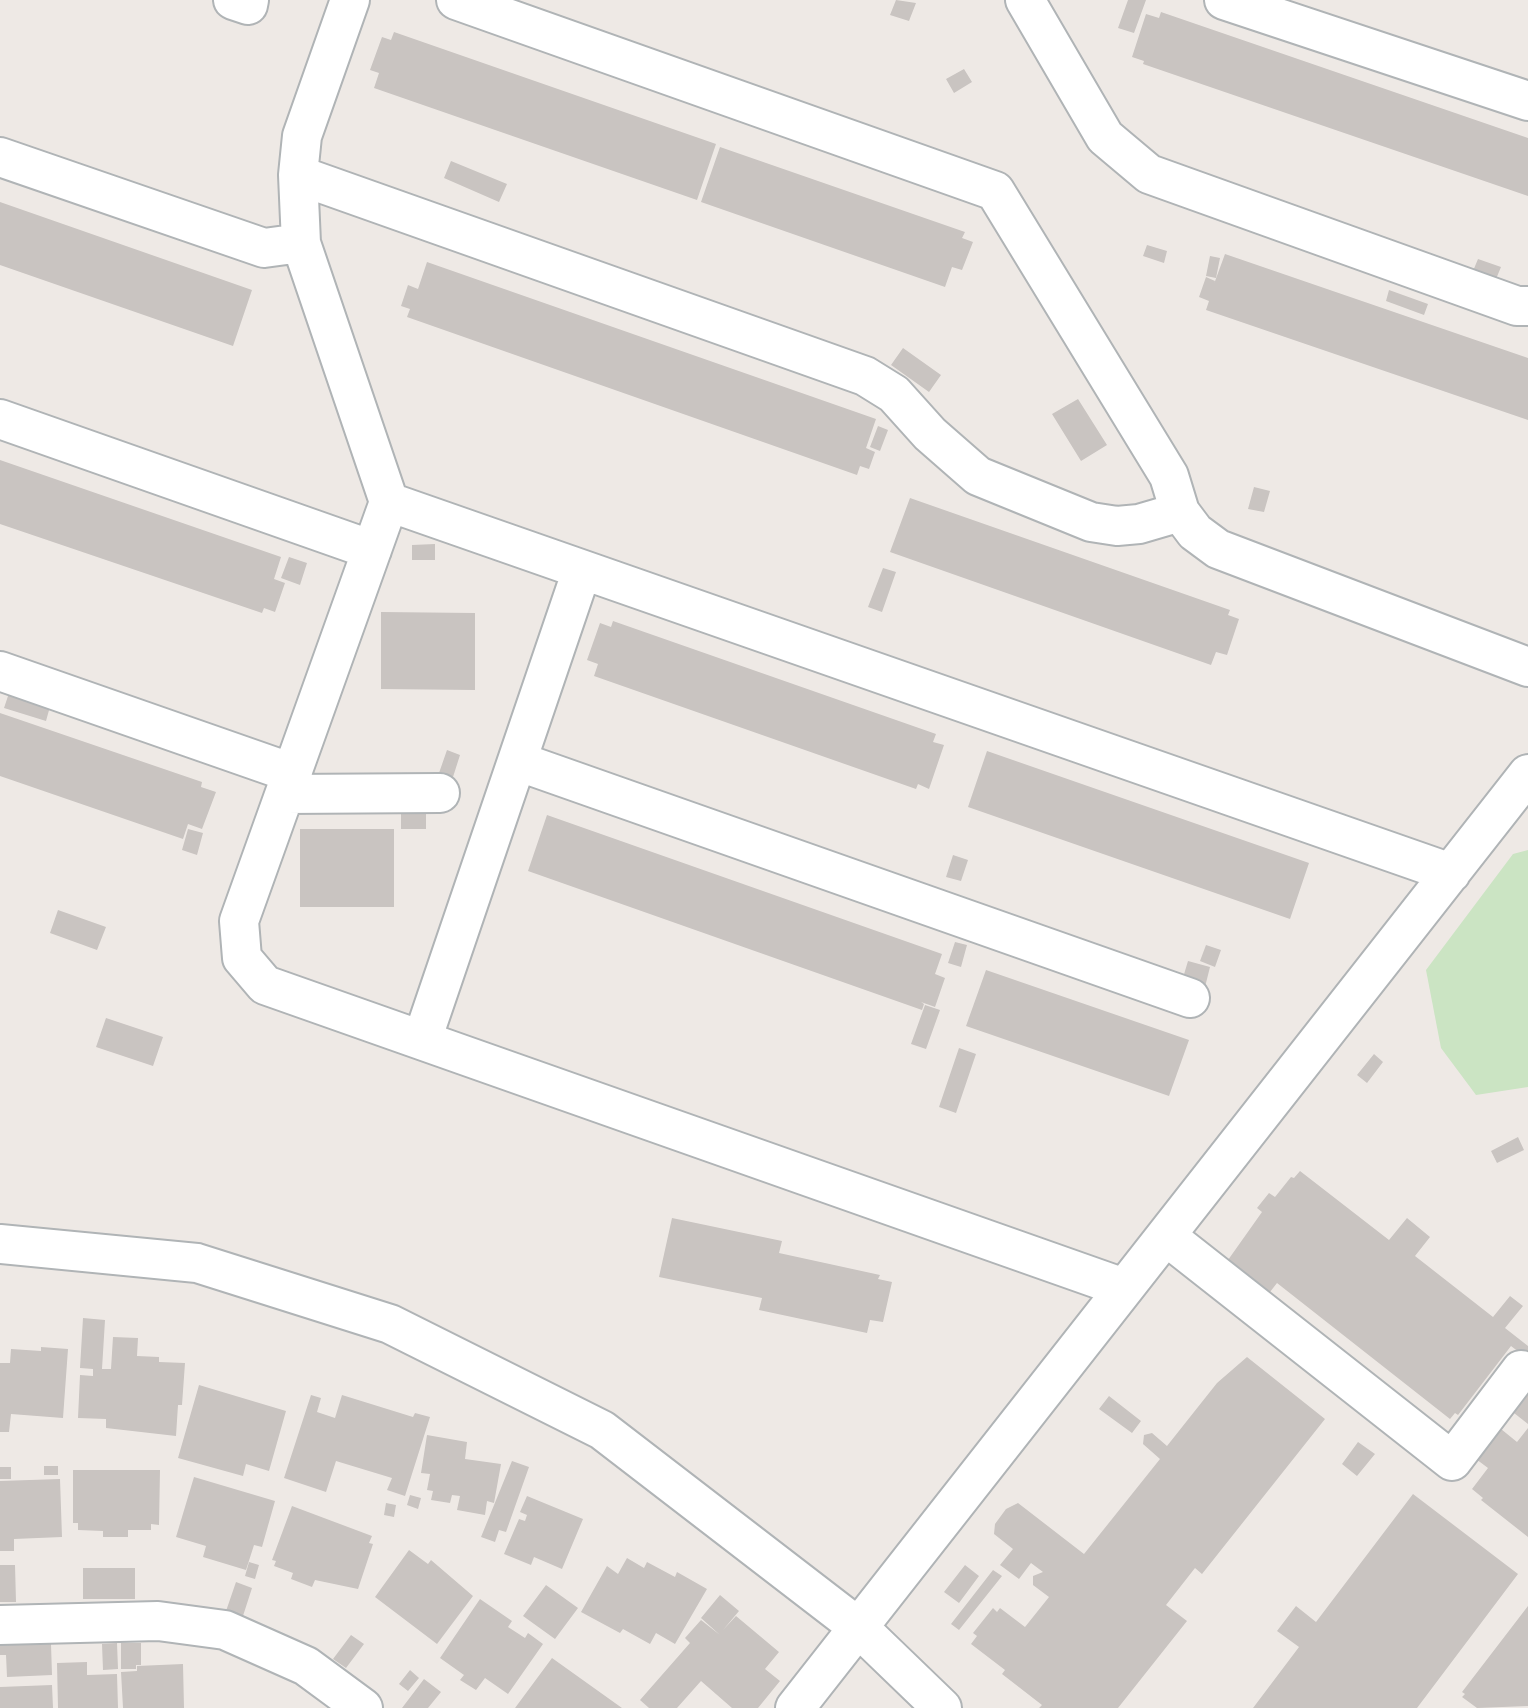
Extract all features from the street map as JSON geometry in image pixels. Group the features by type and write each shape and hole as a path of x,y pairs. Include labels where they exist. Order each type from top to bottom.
{"street":[{"path":"233,0 248,5 249,0"},
{"path":"351,0 302,136 298,175 302,243 389,502 239,921 242,958 265,985 1124,1288"},
{"path":"456,0 995,191 1169,476 1180,512 1195,532 1218,549 1528,667"},
{"path":"1025,0 1105,137 1149,174 1517,306 1528,306"},
{"path":"1224,0 1528,101"},
{"path":"0,158 264,248 302,243"},
{"path":"298,175 865,376 894,394 930,434 978,476 1079,517 1117,526 1139,524 1180,512"},
{"path":"0,419 372,550"},
{"path":"389,502 1451,873"},
{"path":"422,1040 582,570"},
{"path":"0,671 288,784 440,793"},
{"path":"517,761 1190,998"},
{"path":"795,1708 1451,873 1513,817 1528,774"},
{"path":"1166,1236 1452,1461 1521,1370"},
{"path":"0,1244 197,1263 390,1324 602,1430 858,1627 942,1708"},
{"path":"0,1625 158,1622 225,1630 306,1667 363,1708"}],"green space":[{"path":"1528,850 1528,1087 1476,1095 1441,1048 1426,970 1513,854"}],"building":[{"path":"896,0 916,3 909,21 890,15"},
{"path":"1128,0 1146,0 1134,33 1118,28"},
{"path":"1161,12 1528,138 1528,196 1143,64 1144,61 1132,57 1146,14 1159,18"},
{"path":"394,32 716,144 697,200 374,88 379,73 370,70 382,37 391,40"},
{"path":"964,69 972,82 954,93 946,79"},
{"path":"720,147 965,232 962,238 973,242 962,270 952,267 945,287 701,202"},
{"path":"451,161 507,184 499,202 444,178"},
{"path":"0,202 252,290 233,346 0,265"},
{"path":"1147,245 1167,251 1164,263 1143,256"},
{"path":"1225,254 1528,358 1528,420 1206,310 1209,301 1199,297 1206,277 1215,281 1214,284"},
{"path":"1210,256 1220,258 1216,278 1206,276"},
{"path":"1478,259 1501,267 1496,279 1473,271"},
{"path":"427,262 876,419 866,448 875,452 869,469 860,466 857,475 407,317 410,309 401,306 408,285 418,289"},
{"path":"1389,290 1428,304 1424,315 1386,301"},
{"path":"903,348 941,375 929,392 891,365"},
{"path":"1078,399 1107,445 1081,461 1052,414"},
{"path":"878,426 888,430 880,451 870,447"},
{"path":"0,460 281,557 274,579 285,583 275,612 264,608 262,613 0,524"},
{"path":"1254,487 1270,491 1264,512 1248,509"},
{"path":"910,498 1230,610 1228,615 1239,619 1227,655 1216,652 1211,665 890,552"},
{"path":"435,544 435,560 412,560 412,545"},
{"path":"289,557 307,563 300,585 281,578"},
{"path":"883,568 896,572 882,612 868,607"},
{"path":"381,612 475,613 475,690 381,689"},
{"path":"613,621 936,734 933,742 944,745 929,789 918,784 916,789 594,676 598,664 587,660 600,623 611,627"},
{"path":"10,690 51,703 46,721 4,708"},
{"path":"0,713 202,782 201,787 216,792 202,829 188,824 183,839 0,776"},
{"path":"447,750 460,755 453,777 439,773"},
{"path":"987,751 1309,863 1290,919 968,807"},
{"path":"401,808 426,808 426,829 401,829"},
{"path":"547,815 942,954 935,974 945,978 935,1007 921,1002 924,1004 922,1010 528,871"},
{"path":"188,829 203,833 197,855 182,850"},
{"path":"300,829 394,829 394,907 300,907"},
{"path":"953,855 968,860 961,881 946,877"},
{"path":"58,910 106,927 97,950 50,933"},
{"path":"955,942 967,945 961,967 948,963"},
{"path":"1206,945 1221,950 1215,967 1200,961"},
{"path":"1188,961 1210,967 1205,987 1182,981"},
{"path":"986,970 1189,1040 1169,1096 966,1026"},
{"path":"925,1005 940,1010 926,1049 911,1044"},
{"path":"106,1018 163,1037 153,1066 96,1047"},
{"path":"959,1048 976,1054 956,1113 939,1107"},
{"path":"1374,1054 1383,1062 1367,1083 1357,1075"},
{"path":"1518,1137 1524,1150 1497,1163 1491,1151"},
{"path":"1300,1171 1389,1240 1407,1218 1430,1237 1415,1256 1493,1317 1510,1296 1523,1306 1505,1328 1528,1346 1528,1359 1511,1346 1458,1415 1455,1413 1450,1419 1277,1283 1270,1292 1228,1260 1262,1212 1257,1208 1269,1193 1275,1197 1291,1177 1294,1178"},
{"path":"672,1218 782,1241 779,1253 880,1275 878,1279 892,1282 883,1322 870,1320 867,1333 759,1310 762,1298 659,1277"},
{"path":"83,1318 105,1320 102,1369 111,1369 113,1337 138,1338 137,1356 159,1357 159,1362 185,1363 182,1405 178,1405 176,1436 106,1428 106,1419 78,1418 80,1375 93,1376 93,1369 80,1368"},
{"path":"41,1347 68,1349 63,1418 11,1414 9,1432 0,1432 0,1363 10,1363 11,1349 41,1351"},
{"path":"1247,1357 1325,1419 1202,1574 1195,1568 1166,1605 1187,1621 1118,1708 1039,1708 1042,1705 1002,1674 1005,1670 971,1644 977,1636 973,1633 993,1608 997,1612 1000,1608 1025,1627 1049,1597 1033,1585 1033,1576 1043,1572 1031,1563 1019,1579 1000,1565 1013,1549 994,1534 995,1524 1006,1509 1018,1503 1084,1554 1160,1459 1143,1444 1144,1435 1152,1433 1167,1446 1217,1383"},
{"path":"199,1385 286,1411 269,1471 246,1464 243,1476 178,1458"},
{"path":"311,1395 321,1398 317,1412 335,1418 342,1395 413,1417 415,1413 430,1417 405,1496 387,1490 392,1478 336,1461 326,1492 284,1478"},
{"path":"1528,1395 1528,1424 1514,1413"},
{"path":"1109,1396 1141,1421 1132,1433 1099,1409"},
{"path":"1528,1428 1528,1537 1481,1500 1483,1498 1472,1489 1488,1468 1476,1459 1501,1429 1517,1442"},
{"path":"427,1435 467,1442 465,1459 501,1464 494,1503 487,1501 485,1515 457,1510 460,1496 452,1495 450,1503 431,1500 433,1491 427,1490 430,1474 421,1473"},
{"path":"1358,1442 1375,1454 1357,1476 1342,1464"},
{"path":"512,1461 529,1467 506,1532 499,1530 495,1542 481,1537"},
{"path":"44,1466 58,1466 58,1475 44,1475"},
{"path":"0,1467 11,1467 11,1479 0,1479"},
{"path":"73,1470 160,1470 159,1525 151,1524 151,1530 128,1530 128,1537 103,1537 103,1531 78,1530 78,1523 73,1523"},
{"path":"194,1477 275,1501 262,1547 254,1545 246,1570 203,1557 206,1546 176,1537"},
{"path":"60,1479 62,1537 14,1539 14,1551 0,1551 0,1481"},
{"path":"1413,1494 1518,1574 1417,1708 1253,1708 1299,1647 1277,1631 1296,1606 1316,1622"},
{"path":"410,1495 421,1498 418,1509 407,1505"},
{"path":"527,1496 583,1519 562,1569 534,1557 531,1565 504,1554 519,1519 525,1521 527,1515 520,1512"},
{"path":"386,1503 396,1505 394,1517 384,1515"},
{"path":"292,1506 372,1536 369,1543 373,1544 358,1589 315,1580 312,1587 291,1579 293,1573 274,1566 276,1561 272,1560"},
{"path":"409,1550 428,1564 431,1560 473,1596 437,1644 375,1597"},
{"path":"627,1558 644,1568 647,1562 675,1577 677,1572 707,1589 675,1644 656,1633 650,1644 623,1629 620,1633 581,1612 607,1566 618,1574"},
{"path":"249,1562 259,1565 255,1579 245,1576"},
{"path":"0,1565 15,1565 16,1602 0,1602"},
{"path":"965,1565 979,1576 959,1603 944,1592"},
{"path":"83,1568 135,1568 135,1599 83,1599"},
{"path":"993,1570 1002,1576 959,1630 951,1624"},
{"path":"236,1582 252,1588 242,1619 225,1614"},
{"path":"546,1585 578,1608 555,1639 523,1616"},
{"path":"720,1595 739,1611 723,1630 736,1616 779,1652 765,1669 780,1681 758,1708 732,1708 701,1681 677,1708 649,1708 640,1700 690,1643 685,1638 701,1620 720,1635 701,1618"},
{"path":"480,1599 512,1621 508,1627 525,1638 528,1633 543,1644 508,1694 485,1678 476,1690 460,1680 464,1675 440,1658"},
{"path":"1528,1606 1528,1706 1477,1708 1462,1697 1465,1694 1462,1692"},
{"path":"351,1635 364,1644 346,1668 333,1659"},
{"path":"117,1643 118,1669 103,1670 102,1644"},
{"path":"121,1643 141,1643 141,1665 136,1665 136,1669 121,1669"},
{"path":"51,1644 52,1675 7,1677 6,1655 0,1655 0,1645"},
{"path":"552,1658 622,1708 515,1708"},
{"path":"87,1662 87,1675 117,1674 118,1708 58,1708 57,1663"},
{"path":"183,1664 184,1708 123,1708 121,1672 137,1671 137,1666"},
{"path":"410,1670 419,1678 408,1691 399,1684"},
{"path":"424,1679 441,1692 428,1708 402,1708"},
{"path":"52,1685 53,1708 0,1708 0,1687"}]}
